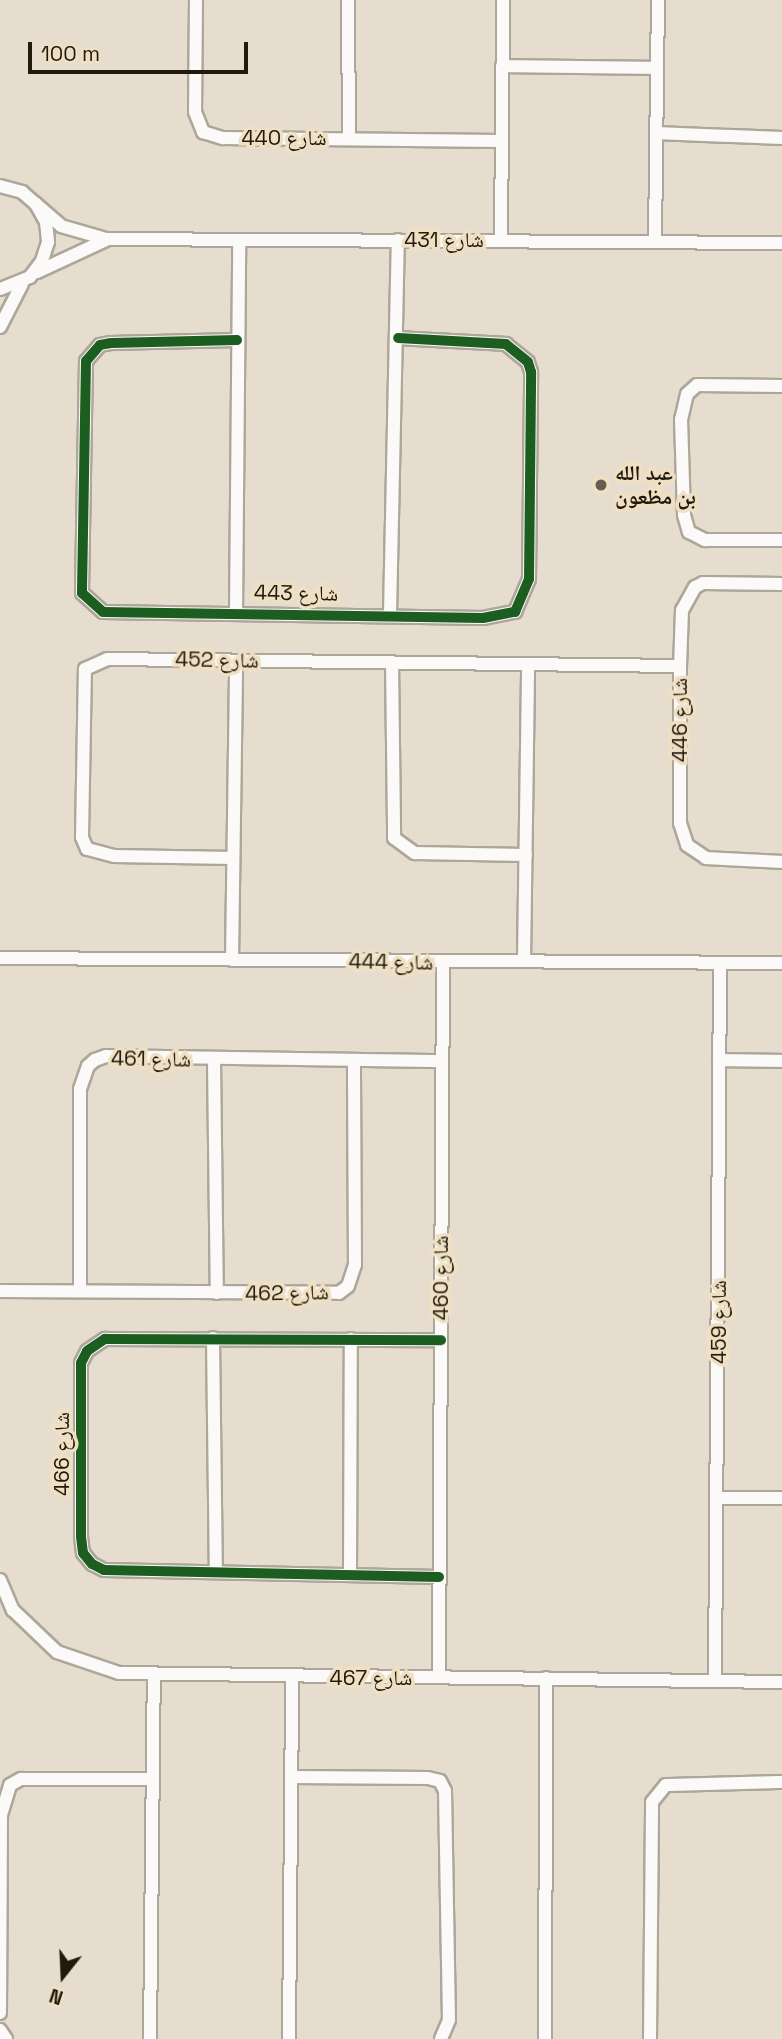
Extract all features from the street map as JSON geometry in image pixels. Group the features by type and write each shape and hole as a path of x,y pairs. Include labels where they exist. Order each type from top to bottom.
{"street":[{"name":"شارع 440","path":"196,0 195,112 203,132 223,138 500,141"},
{"path":"348,0 349,138"},
{"path":"501,239 503,0"},
{"path":"655,241 658,0"},
{"path":"502,66 656,68"},
{"path":"656,133 782,138"},
{"name":"شارع 431","path":"0,186 22,192 61,226 106,239 501,239 782,243"},
{"path":"0,327 12,296 42,261 48,242 46,222 36,204"},
{"name":"شارع 431","path":"0,289 27,279 106,239"},
{"path":"390,614 398,240"},
{"path":"236,612 239,241"},
{"name":"شارع 443","path":"237,340 111,342 92,352 84,379 82,593 103,611 390,614 496,618 515,612 529,579 528,362 506,344 398,338"},
{"path":"782,386 697,385 687,394 681,419 684,515 689,532 705,540 782,540"},
{"name":"شارع 446","path":"782,584 704,583 695,587 682,610 680,666 680,823 687,845 706,858 782,862"},
{"name":"شارع 452","path":"233,858 114,856 88,849 82,837 82,687 85,669 107,659 680,666"},
{"path":"232,960 236,661"},
{"path":"392,662 394,838 415,853 526,855"},
{"path":"524,961 528,664"},
{"name":"شارع 444","path":"0,958 782,963"},
{"name":"شارع 460","path":"439,1677 443,962"},
{"name":"شارع 459","path":"715,1681 720,963"},
{"name":"شارع 461","path":"80,1290 80,1089 88,1066 106,1056 214,1061 443,1061"},
{"path":"719,1060 782,1061"},
{"path":"214,1061 217,1293"},
{"name":"شارع 462","path":"0,1292 80,1290 326,1296 348,1286 355,1265 354,1063"},
{"path":"213,1338 216,1570"},
{"name":"شارع 466","path":"439,1577 216,1570 104,1570 83,1553 81,1536 81,1363 87,1351 105,1339 441,1340"},
{"path":"350,1574 351,1339"},
{"path":"718,1498 782,1497"},
{"name":"شارع 467","path":"0,1580 13,1610 57,1652 96,1667 154,1676 782,1682"},
{"path":"150,2039 154,1676"},
{"path":"289,2039 292,1678"},
{"path":"545,2039 546,1678"},
{"path":"293,1777 428,1778 440,1781 445,1791 449,2020 441,2039"},
{"path":"0,2013 1,1815 10,1785 21,1779 153,1779"},
{"path":"650,2039 652,1802 666,1785 782,1782"},
{"path":"0,2031 6,2039"}],"cycle path":[{"path":"237,340 111,343 100,345 86,361 82,593 103,612 483,618 515,612 529,579 531,372 528,362 506,344 398,338"},
{"path":"439,1577 104,1570 92,1564 83,1553 81,1536 81,1363 87,1351 105,1339 441,1340"}],"place":[{"name":"عبد الله بن مظعون","path":"601,485"}]}
